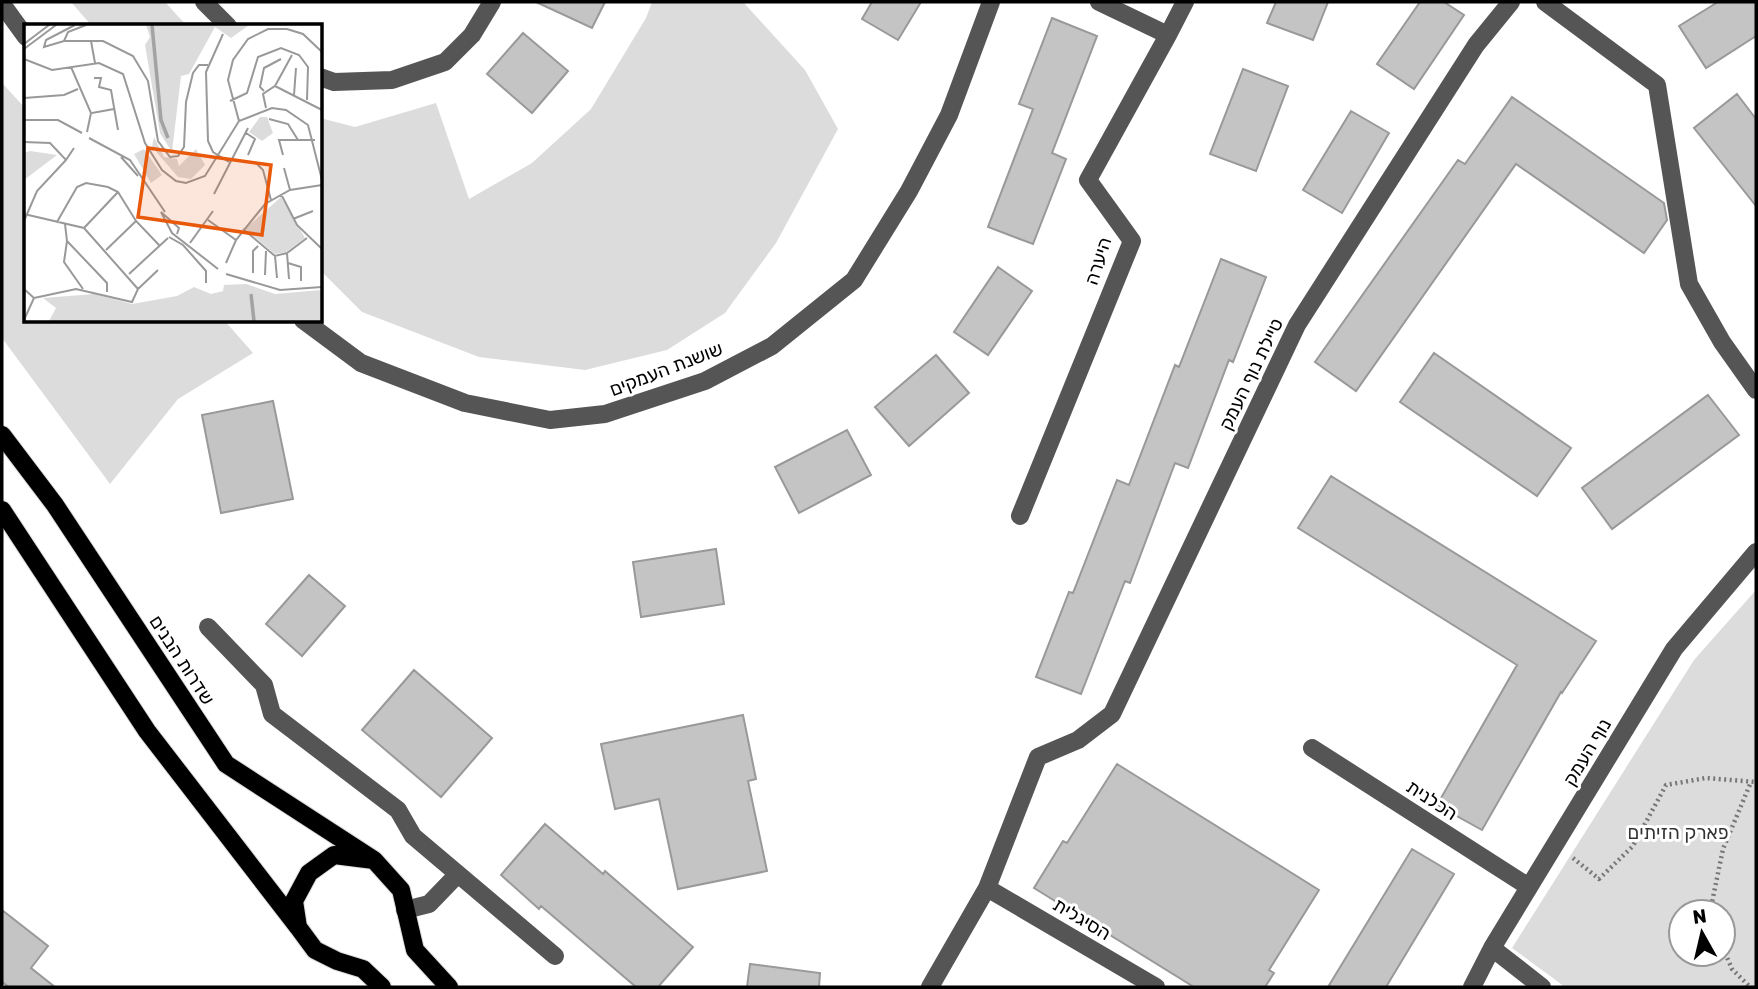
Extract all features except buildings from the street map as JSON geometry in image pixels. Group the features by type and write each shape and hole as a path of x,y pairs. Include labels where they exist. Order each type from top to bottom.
{"main road":[{"name":"שדרות הבנים","path":"2,435 55,505 226,764 374,860 401,890 415,950 449,987"},
{"path":"2,510 147,731 315,950 337,961 363,969 382,987"},
{"path":"298,927 294,901 309,873 334,855 374,860"}],"street":[{"path":"204,2 226,24"},
{"path":"322,78 334,82 392,80 445,62 472,35 492,2"},
{"name":"שושנת העמקים","path":"306,322 361,363 466,403 550,420 605,414 705,381 772,346 855,280 909,191 949,116 991,2"},
{"path":"1099,2 1168,35 1185,2"},
{"name":"טיילת נוף העמק","path":"987,888 1038,757 1078,740 1112,714 1297,325 1476,45 1511,2"},
{"path":"1545,2 1657,85 1689,284 1722,342 1756,390"},
{"path":"2,4 24,34"},
{"name":"היערה","path":"1020,516 1132,241 1088,180 1168,35"},
{"name":"נוף העמק","path":"1472,987 1492,948 1674,649 1756,552"},
{"path":"208,627 264,685 272,714 398,810 413,836 555,956"},
{"name":"הכלנית","path":"1312,748 1529,887"},
{"path":"405,910 429,904 457,875"},
{"path":"930,987 987,888"},
{"name":"הסיגלית","path":"987,888 1156,987"},
{"path":"1492,948 1542,987"}],"path":[{"path":"1556,844 1599,879 1633,846 1666,785 1706,778 1754,782 1723,849 1713,898"},
{"path":"1732,968 1750,987"}],"green space":[{"path":"71,2 165,2 185,24 90,24"},
{"path":"652,2 743,2 805,70 838,129 776,243 725,313 667,350 585,370 479,357 362,312 322,272 322,119 355,127 436,103 469,199 532,163 591,109 646,18"},
{"path":"2,83 24,107 24,322 226,322 253,353 178,399 110,484 2,338"},
{"name":"פארק הזיתים","path":"1756,590 1756,987 1565,987 1512,948 1694,660"}]}
